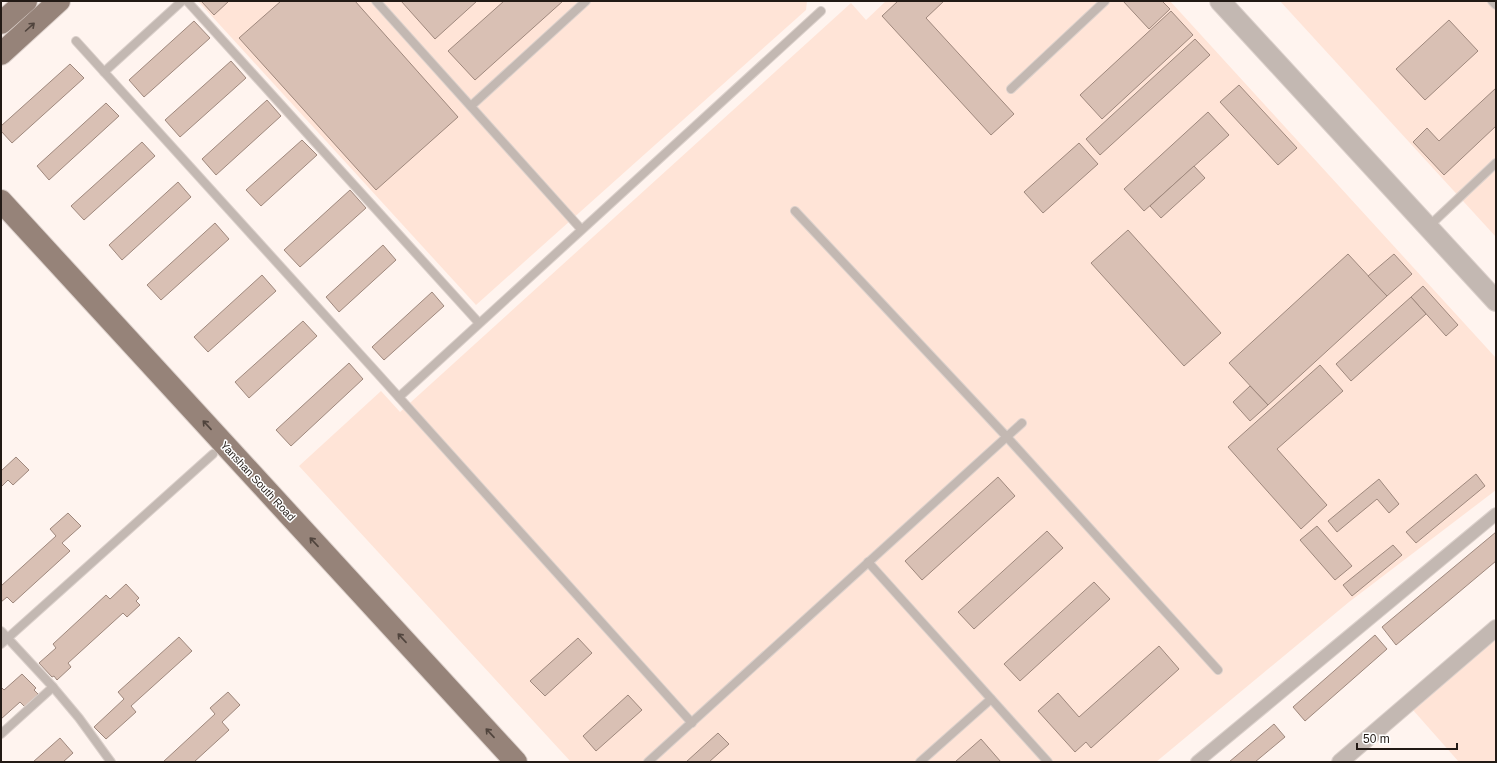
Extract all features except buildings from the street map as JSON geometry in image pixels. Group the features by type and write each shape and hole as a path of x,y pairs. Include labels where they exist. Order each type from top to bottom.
{"main road":[{"path":"1,23 26,1"},
{"path":"1,54 59,1"},
{"name":"Yanshan South Road","path":"1,201 516,762"},
{"name":"Yanshan South Road","path":"1,223 496,762"}],"street":[{"path":"1220,1 1496,302"},
{"path":"1197,762 1496,514"},
{"path":"1340,762 1496,628"}],"lane":[{"path":"104,72 182,1"},
{"path":"187,1 479,323"},
{"path":"376,1 582,229"},
{"path":"471,106 586,1"},
{"path":"1011,89 1104,1"},
{"path":"1492,1 1496,5"},
{"path":"399,397 821,11"},
{"path":"76,41 692,723"},
{"path":"1428,227 1496,163"},
{"path":"795,211 1006,436 1218,670"},
{"path":"648,762 1022,423"},
{"path":"4,641 213,454"},
{"path":"868,562 1048,762"},
{"path":"1,631 4,641 53,687 79,718 111,762"},
{"path":"1,734 53,687"},
{"path":"920,762 991,699"}],"shaded area":[{"path":"198,1 807,1 806,10 476,305"},
{"path":"886,1 1170,1 1496,358 1496,490 1349,602 1156,762 571,762 299,466 381,391 400,412 851,3 866,20"},
{"path":"1280,1 1496,1 1496,237"},
{"path":"1496,639 1496,762 1459,762 1413,710"}]}
